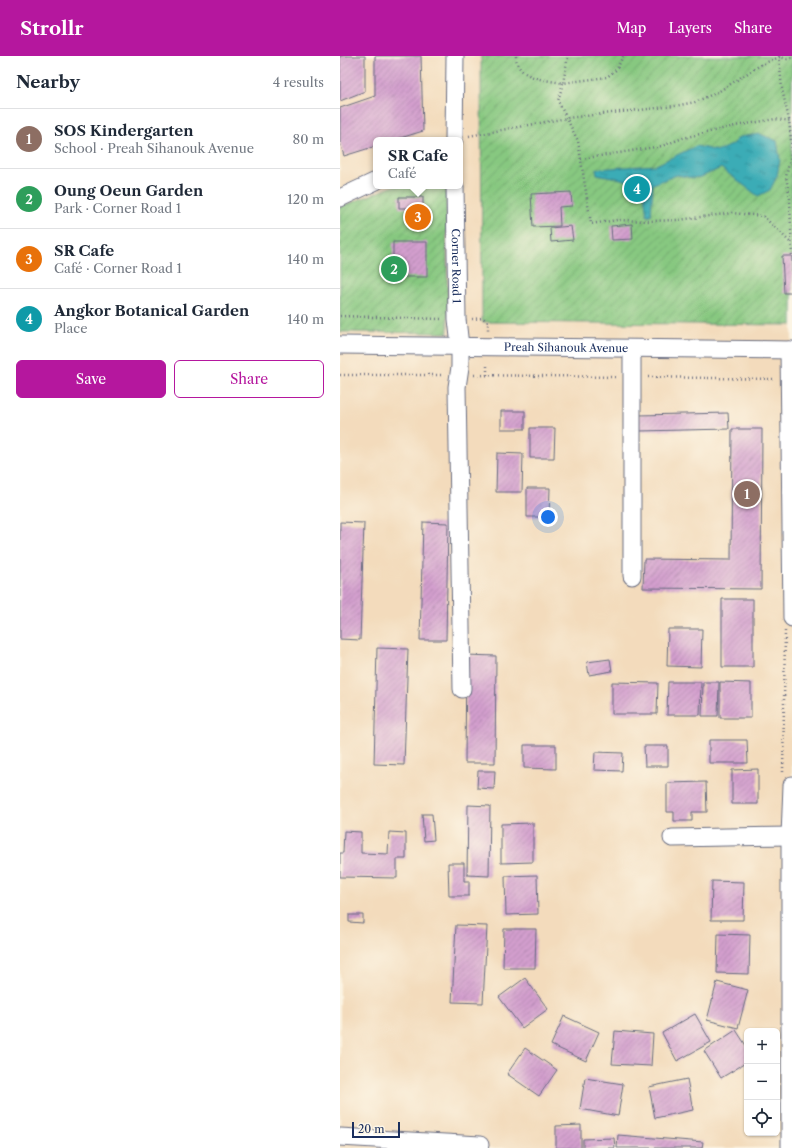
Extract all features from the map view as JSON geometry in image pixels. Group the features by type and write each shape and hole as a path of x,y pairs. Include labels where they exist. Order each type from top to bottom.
{"street":[{"path":"454,137 455,56"},
{"path":"340,198 373,182"},
{"name":"Corner Road 1","path":"455,189 457,319 460,346 457,387 462,689"},
{"name":"Preah Sihanouk Avenue","path":"340,345 790,350"},
{"path":"632,349 632,576"},
{"path":"788,622 791,496 790,350"},
{"path":"787,780 790,836 791,1144"},
{"path":"672,838 790,836"},
{"path":"340,1137 480,1145"}],"path":[{"path":"516,56 518,67 523,73 542,79 563,83 607,77 617,69 623,56"},
{"path":"568,56 558,101 578,141 591,224 617,220 650,222 678,220 732,213 763,216 792,244"},
{"path":"779,56 782,89 791,120 792,150 786,177 791,198 792,258"},
{"path":"487,134 567,118 675,106 695,102 718,92 762,64 779,56 787,59 792,58"},
{"path":"581,159 662,146 683,138 735,126 775,119 791,120"},
{"path":"340,316 457,319 483,318 488,322 487,375"},
{"path":"340,375 487,375 789,379"},
{"path":"787,780 788,622"}],"green space":[{"path":"481,56 792,56 792,325 482,322"},
{"path":"386,189 446,189 448,333 340,332 340,207"}],"water":[{"path":"760,134 777,141 780,160 777,176 770,190 758,196 721,168 701,177 693,178 677,175 653,184 651,216 647,216 643,185 597,174 596,169 656,165 696,146 718,151 733,144 739,137"}],"building":[{"path":"340,56 365,56 365,91 340,101"},
{"path":"375,56 421,56 423,131 404,137 373,137 373,147 344,156 340,142 340,108 375,96"},
{"path":"571,192 572,206 559,207 560,226 533,227 531,194"},
{"path":"399,197 423,197 423,208 399,208"},
{"path":"632,224 633,239 612,240 611,226"},
{"path":"571,226 573,240 551,242 550,228"},
{"path":"393,242 427,242 427,277 393,277"},
{"path":"782,256 792,256 792,293 784,293"},
{"path":"501,411 525,411 525,429 501,429"},
{"path":"728,413 729,429 639,431 639,415"},
{"path":"530,428 555,428 554,458 530,458"},
{"path":"732,429 762,429 761,589 643,588 644,559 731,560"},
{"path":"497,453 523,454 522,492 496,492"},
{"path":"527,488 550,488 549,517 527,517"},
{"path":"340,522 364,523 360,640 340,639"},
{"path":"423,522 448,523 446,640 420,640"},
{"path":"722,599 753,599 753,667 722,667"},
{"path":"668,629 702,629 701,667 667,666"},
{"path":"377,648 408,649 404,765 374,764"},
{"path":"466,655 496,656 495,763 465,763"},
{"path":"610,659 612,671 589,675 587,662"},
{"path":"612,682 658,683 657,714 612,714"},
{"path":"668,682 701,682 700,715 667,715"},
{"path":"703,682 719,682 718,716 702,716"},
{"path":"720,682 751,683 751,718 720,718"},
{"path":"709,740 747,740 748,763 709,763"},
{"path":"524,745 556,745 556,769 524,768"},
{"path":"644,746 668,746 668,766 645,766"},
{"path":"595,752 623,753 622,771 594,770"},
{"path":"758,769 758,804 732,804 732,770"},
{"path":"478,771 495,771 494,789 477,788"},
{"path":"706,782 707,812 692,812 692,821 674,821 674,812 667,812 667,783"},
{"path":"468,805 490,806 489,876 467,875"},
{"path":"422,814 432,814 434,840 424,841"},
{"path":"533,823 533,862 501,863 501,824"},
{"path":"344,831 361,832 361,853 388,854 389,832 406,833 406,859 397,859 397,878 340,877 340,853 343,853"},
{"path":"448,863 464,863 464,881 469,881 469,896 449,896"},
{"path":"537,875 538,914 506,915 505,876"},
{"path":"712,881 744,882 743,920 711,920"},
{"path":"349,915 363,915 363,923 349,922"},
{"path":"456,925 487,926 483,1003 452,1002"},
{"path":"504,929 536,929 535,968 503,968"},
{"path":"718,934 750,935 749,974 717,973"},
{"path":"525,978 548,1009 522,1028 499,997"},
{"path":"717,982 748,990 738,1028 707,1020"},
{"path":"695,1014 711,1042 677,1061 662,1033"},
{"path":"564,1016 599,1032 586,1061 551,1045"},
{"path":"736,1030 744,1042 744,1064 721,1078 704,1051"},
{"path":"615,1031 653,1034 651,1066 612,1064"},
{"path":"525,1048 557,1070 539,1096 507,1074"},
{"path":"585,1078 623,1084 618,1116 580,1109"},
{"path":"687,1079 693,1110 655,1118 649,1087"},
{"path":"581,1125 581,1148 556,1148 556,1126"},
{"path":"618,1135 703,1142 702,1148 617,1148"},
{"path":"614,1138 615,1148 583,1148 583,1139"}],"place":[{"name":"Angkor Botanical Garden","path":"637,189"},
{"name":"SR Cafe","path":"418,217"},
{"name":"Oung Oeun Garden","path":"394,269"},
{"name":"SOS Kindergarten","path":"747,494"}]}
